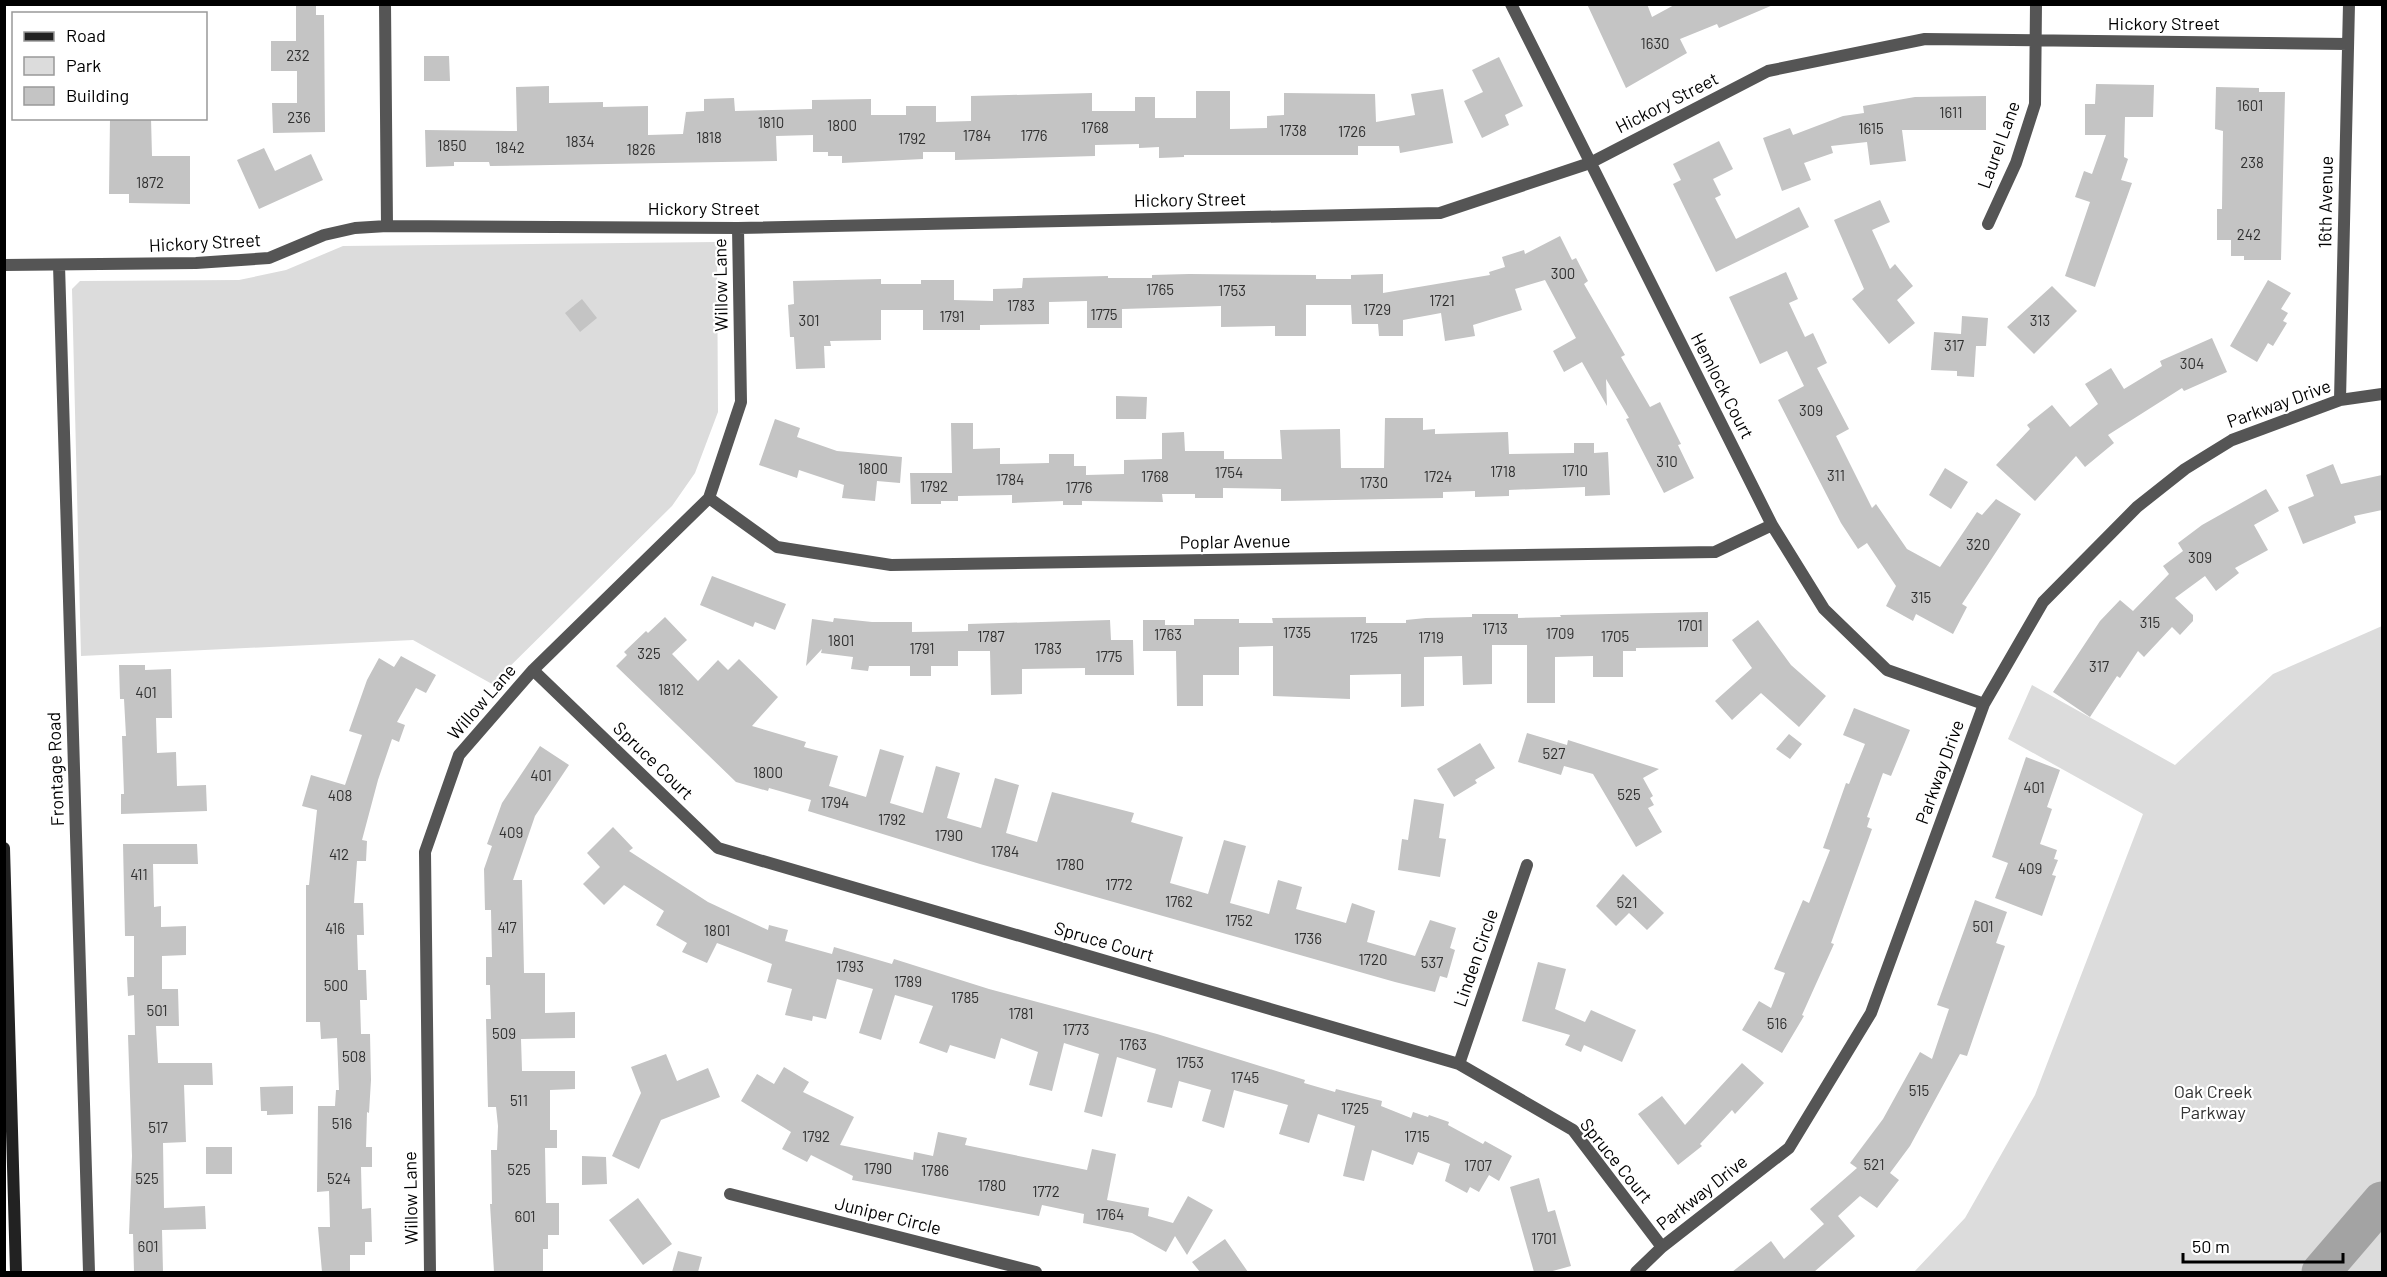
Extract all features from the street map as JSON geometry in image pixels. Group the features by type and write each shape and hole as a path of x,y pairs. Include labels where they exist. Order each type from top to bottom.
{"main road":[{"path":"4,848 16,1272"}],"street":[{"path":"385,4 387,226"},
{"name":"Hemlock Court","path":"1511,4 1772,525 1824,609 1887,670 1984,704"},
{"name":"Laurel Lane","path":"1988,224 2016,163 2035,104 2036,4"},
{"name":"16th Avenue","path":"2340,400 2349,4"},
{"name":"Hickory Street","path":"4,265 270,258 324,235 355,228 387,226 738,228 1440,213 1590,163 1768,71 1925,39 2348,44"},
{"name":"Willow Lane","path":"430,1272 425,852 459,755 533,670 709,498 741,402 738,228"},
{"name":"Frontage Road","path":"59,265 89,1272"},
{"name":"Parkway Drive","path":"1636,1272 1662,1246 1789,1148 1871,1013 1984,704 2043,602 2137,507 2185,469 2232,440 2340,400 2382,393"},
{"name":"Poplar Avenue","path":"709,498 777,547 891,565 1715,552 1772,525"},
{"name":"Spruce Court","path":"533,670 718,848 1459,1064 1573,1130 1662,1246"},
{"name":"Linden Circle","path":"1459,1064 1527,865"},
{"name":"Juniper Circle","path":"730,1194 1036,1272"}],"green space":[{"path":"717,242 718,412 695,473 672,506 492,684 413,640 81,656 72,289 80,281 239,280 286,270 343,246"},
{"name":"Oak Creek Parkway","path":"2382,626 2382,1272 1914,1272 1965,1218 2035,1095 2143,814 2008,739 2032,685 2175,765 2273,674"}],"building":[{"path":"296,4 316,4 316,15 324,15 325,132 273,133 272,103 297,103 297,71 271,71 271,41 296,41"},
{"path":"1587,4 1647,4 1652,17 1676,4 1773,5 1719,28 1717,24 1680,39 1687,53 1626,88"},
{"path":"424,56 449,56 450,81 424,81"},
{"path":"1499,57 1523,106 1505,115 1509,125 1482,138 1464,101 1483,92 1472,70"},
{"path":"2096,84 2154,85 2153,117 2125,117 2124,157 2128,159 2121,180 2132,183 2095,287 2065,276 2090,202 2075,197 2084,171 2092,174 2106,135 2085,135 2085,104 2095,104"},
{"path":"549,86 549,103 603,102 603,107 648,106 648,135 683,134 686,112 704,111 704,99 734,98 735,111 812,109 812,100 871,99 871,115 906,115 906,106 936,106 936,122 971,121 971,96 1092,93 1092,111 1135,111 1135,97 1155,97 1155,118 1196,118 1196,91 1230,91 1230,129 1267,128 1267,116 1284,115 1284,93 1375,94 1376,122 1415,115 1411,94 1443,89 1453,143 1400,153 1399,146 1358,146 1358,155 1184,155 1184,157 1159,158 1159,147 1139,148 1139,144 1095,145 1095,156 955,160 955,152 923,152 923,159 842,163 842,156 828,156 828,152 813,152 813,135 776,136 777,161 490,166 489,162 454,162 454,166 426,167 425,130 517,131 516,87"},
{"path":"2216,87 2259,88 2259,92 2285,92 2281,260 2244,260 2244,256 2231,256 2231,240 2217,240 2217,209 2222,209 2223,131 2215,129"},
{"path":"1986,96 1986,130 1902,130 1906,161 1870,165 1867,142 1831,146 1833,153 1804,163 1811,180 1782,191 1763,138 1790,128 1793,135 1843,116 1864,113 1863,106 1915,97"},
{"path":"110,120 151,120 152,156 190,156 190,204 129,203 129,194 109,194"},
{"path":"1719,141 1733,169 1713,179 1721,195 1715,198 1736,239 1799,207 1809,227 1716,272 1673,184 1681,180 1673,164"},
{"path":"264,148 275,171 311,154 323,180 259,209 237,160"},
{"path":"1880,200 1890,222 1872,230 1890,269 1895,264 1913,286 1897,300 1915,323 1889,344 1852,299 1864,289 1834,220"},
{"path":"1560,236 1572,260 1576,258 1588,281 1584,284 1625,355 1621,357 1650,407 1660,402 1681,444 1678,445 1694,478 1664,493 1626,419 1629,418 1606,379 1607,406 1582,362 1564,372 1553,351 1576,338 1545,280 1515,289 1522,310 1473,325 1475,336 1445,341 1441,313 1403,320 1403,336 1379,336 1378,324 1352,324 1351,305 1306,305 1306,336 1275,336 1275,326 1221,327 1221,306 1122,309 1122,328 1087,328 1087,301 1049,302 1049,324 980,325 980,330 923,330 923,310 881,310 881,340 830,341 831,346 824,346 825,368 796,369 794,337 790,337 788,305 794,304 793,281 881,279 881,284 921,284 921,280 954,280 954,300 993,301 993,289 1022,288 1023,278 1108,276 1108,278 1152,278 1152,275 1189,274 1316,275 1316,279 1351,279 1351,275 1383,274 1383,293 1490,275 1489,272 1505,267 1502,257 1524,250 1525,254"},
{"path":"1786,272 1798,299 1789,303 1805,337 1813,333 1827,363 1817,368 1849,429 1836,436 1872,508 1876,504 1907,549 1940,567 1977,512 1982,515 1996,499 2021,514 1962,604 1967,607 1953,634 1916,614 1913,621 1886,606 1896,586 1867,543 1858,549 1841,523 1778,400 1804,386 1787,351 1760,364 1729,297"},
{"path":"2268,280 2291,293 2281,309 2288,313 2283,321 2287,323 2273,346 2268,343 2257,362 2230,346"},
{"path":"2052,286 2077,311 2034,354 2007,327"},
{"path":"582,299 597,318 580,332 565,313"},
{"path":"1962,316 1988,318 1986,346 1976,346 1974,377 1957,376 1957,371 1931,370 1934,332 1961,334"},
{"path":"2212,338 2227,372 2184,391 2182,388 2108,435 2114,443 2085,467 2076,456 2035,501 1996,465 2030,429 2027,425 2052,405 2070,427 2098,404 2085,384 2111,368 2124,389 2162,366 2160,361"},
{"path":"1116,396 1147,397 1146,419 1116,419"},
{"path":"1385,418 1423,418 1423,430 1435,429 1435,434 1508,432 1509,454 1574,453 1574,443 1594,443 1594,453 1608,452 1610,495 1585,496 1585,487 1509,490 1509,496 1475,497 1475,491 1443,492 1443,498 1281,501 1281,489 1223,488 1223,498 1195,498 1195,494 1162,494 1163,502 1082,501 1082,505 1063,505 1063,501 1012,503 1012,495 958,496 958,501 941,501 941,504 911,504 910,473 952,473 951,423 973,423 973,449 1000,448 1000,464 1049,463 1049,454 1074,454 1074,466 1086,466 1086,475 1124,474 1124,460 1162,459 1162,433 1184,432 1185,451 1224,451 1224,459 1282,459 1280,430 1340,429 1341,468 1384,468"},
{"path":"775,419 800,428 797,437 837,451 902,457 900,483 877,481 875,501 842,498 844,485 799,470 797,478 759,465"},
{"path":"2333,464 2341,484 2382,475 2382,510 2354,516 2356,523 2303,544 2288,507 2314,496 2306,475"},
{"path":"1945,468 1968,482 1951,509 1929,495"},
{"path":"2266,489 2279,511 2254,525 2268,550 2235,568 2239,573 2216,591 2205,576 2175,598 2193,615 2193,621 2180,635 2172,627 2144,657 2138,651 2120,678 2117,676 2090,717 2053,692 2100,621 2120,600 2133,611 2169,574 2163,566 2183,551 2178,543 2202,525"},
{"path":"712,576 786,604 775,630 755,622 753,627 700,605"},
{"path":"1708,612 1708,647 1636,648 1636,651 1623,651 1623,677 1593,677 1593,656 1555,657 1555,703 1527,703 1527,645 1492,645 1492,684 1463,685 1462,656 1424,657 1424,706 1401,707 1401,674 1350,675 1350,699 1273,696 1273,646 1239,647 1239,675 1203,675 1203,706 1177,706 1176,651 1143,651 1143,620 1165,620 1165,625 1194,625 1194,619 1239,619 1239,623 1273,623 1272,618 1366,617 1366,623 1406,623 1406,620 1426,618 1472,617 1472,614 1518,614 1518,618"},
{"path":"665,617 687,640 672,654 698,681 718,660 728,670 739,659 778,697 752,726 806,742 804,747 838,756 829,786 866,797 880,749 904,756 890,803 923,813 936,766 960,773 947,818 981,828 995,778 1019,785 1006,833 1037,842 1052,792 1134,813 1131,822 1183,837 1170,883 1208,894 1224,840 1246,846 1230,903 1269,914 1278,880 1302,887 1296,909 1346,923 1352,903 1375,911 1367,942 1415,956 1430,920 1456,928 1450,948 1455,950 1447,978 1440,976 1435,992 1395,982 980,864 808,811 811,800 769,788 768,791 736,782 616,666 627,655 624,652"},
{"path":"834,618 872,622 912,622 912,632 968,631 968,624 1110,620 1111,640 1133,640 1134,675 1085,675 1085,668 1022,669 1022,694 991,695 990,651 958,651 958,666 931,666 931,676 910,676 910,666 869,666 868,671 851,669 853,657 821,653 822,649 806,666 812,619 833,622"},
{"path":"1758,620 1791,665 1826,696 1799,727 1761,693 1732,720 1715,701 1752,668 1732,640"},
{"path":"401,656 436,675 426,693 416,688 397,722 405,725 399,742 392,739 362,840 367,841 366,861 357,861 354,903 363,903 364,935 357,935 358,970 366,970 367,1000 360,1000 361,1034 370,1034 371,1080 366,1147 372,1147 372,1167 361,1167 362,1209 371,1208 372,1242 365,1242 365,1255 350,1255 350,1272 322,1272 318,1227 330,1227 329,1191 317,1192 318,1106 335,1106 336,1090 339,1090 337,1038 321,1039 320,1022 306,1022 306,885 309,885 317,810 302,806 311,775 345,785 362,735 349,731 367,680 379,658 394,667"},
{"path":"119,665 145,665 145,670 171,669 172,718 156,718 157,753 176,752 177,786 206,785 207,811 121,814 121,794 124,794 122,736 126,736 124,699 120,699"},
{"path":"1854,708 1910,730 1891,776 1883,773 1867,817 1870,818 1867,827 1872,829 1831,943 1834,944 1802,1015 1804,1016 1782,1053 1742,1030 1759,1001 1771,1008 1785,973 1774,969 1803,900 1809,903 1830,850 1823,848 1846,783 1849,784 1865,744 1843,735"},
{"path":"1527,733 1567,745 1568,740 1659,769 1643,778 1653,796 1650,798 1654,805 1648,808 1662,832 1636,847 1593,774 1564,766 1561,775 1518,762"},
{"path":"1789,734 1802,744 1790,759 1776,749"},
{"path":"1480,743 1495,768 1475,780 1477,783 1454,797 1437,769"},
{"path":"540,746 569,765 535,816 513,880 522,880 524,973 545,973 545,1013 575,1012 575,1038 521,1039 522,1071 575,1071 575,1089 550,1090 550,1130 557,1130 557,1148 545,1148 546,1203 559,1203 559,1235 548,1235 548,1249 543,1249 543,1272 494,1272 490,1204 492,1204 491,1150 497,1150 498,1126 496,1107 488,1107 486,1019 491,1019 490,985 486,985 486,957 492,957 491,910 485,910 484,869 492,846 487,844 502,803"},
{"path":"2026,757 2060,770 2047,807 2052,809 2040,844 2057,850 2054,859 2058,860 2052,875 2056,876 2042,916 1995,898 2008,863 1992,857"},
{"path":"1414,799 1444,804 1439,838 1446,839 1440,877 1398,870 1402,839 1408,840"},
{"path":"613,827 633,848 629,851 708,902 768,930 769,925 788,930 785,941 832,954 834,947 892,964 894,959 989,989 1157,1034 1305,1080 1304,1083 1382,1101 1381,1106 1411,1118 1413,1112 1428,1117 1429,1115 1449,1122 1448,1125 1483,1144 1485,1141 1512,1156 1499,1181 1489,1175 1479,1192 1470,1187 1467,1193 1445,1181 1450,1164 1418,1152 1413,1165 1372,1150 1364,1181 1343,1176 1355,1126 1318,1114 1309,1143 1279,1134 1288,1105 1234,1090 1224,1128 1202,1121 1211,1090 1179,1081 1172,1108 1147,1102 1156,1069 1117,1057 1102,1117 1084,1112 1099,1054 1064,1043 1052,1091 1029,1085 1038,1052 1001,1038 995,1059 950,1045 947,1053 919,1043 933,1006 895,995 881,1040 859,1033 873,989 837,979 826,1019 813,1016 812,1021 785,1015 792,989 767,982 772,964 717,943 707,963 682,952 687,943 656,925 664,911 624,885 604,905 583,884 600,867 587,853"},
{"path":"123,844 197,844 198,864 153,864 154,907 161,906 161,927 186,926 186,955 162,956 162,989 178,989 179,1026 156,1026 158,1063 212,1063 213,1085 184,1085 186,1142 163,1143 164,1208 205,1206 206,1229 162,1230 163,1272 134,1272 133,1234 129,1234 132,1156 128,1035 135,1035 134,995 128,996 127,977 134,977 134,936 125,936"},
{"path":"1623,874 1664,913 1647,930 1629,913 1616,926 1596,906"},
{"path":"1975,900 2007,912 1996,943 2005,946 1967,1056 1960,1054 1910,1146 1890,1173 1899,1180 1877,1208 1860,1196 1838,1216 1855,1236 1814,1272 1732,1272 1771,1241 1784,1259 1824,1224 1810,1209 1857,1168 1850,1163 1883,1119 1920,1052 1932,1059 1949,1009 1937,1005"},
{"path":"1538,962 1566,969 1555,1009 1585,1022 1591,1010 1636,1030 1622,1062 1584,1045 1581,1052 1565,1045 1570,1035 1522,1021"},
{"path":"666,1054 677,1081 708,1068 720,1097 661,1120 639,1169 612,1156 641,1093 631,1067"},
{"path":"1742,1063 1764,1083 1735,1114 1732,1110 1700,1144 1702,1146 1678,1165 1638,1114 1662,1096 1685,1125"},
{"path":"784,1067 809,1082 803,1092 854,1117 840,1145 913,1160 914,1152 933,1156 938,1132 967,1138 965,1145 1087,1170 1092,1149 1116,1154 1107,1200 1149,1208 1148,1216 1173,1223 1188,1196 1213,1210 1187,1255 1175,1236 1166,1252 1132,1233 1083,1223 1084,1214 1042,1205 1039,1216 852,1180 853,1176 811,1155 807,1162 782,1149 791,1132 741,1101 757,1074 774,1084"},
{"path":"293,1086 293,1114 267,1115 267,1111 261,1111 260,1087"},
{"path":"206,1147 232,1147 232,1174 206,1174"},
{"path":"582,1156 606,1157 607,1184 582,1185"},
{"path":"1539,1178 1548,1212 1555,1210 1571,1266 1549,1272 1534,1272 1510,1187"},
{"path":"638,1198 672,1244 643,1265 609,1220"},
{"path":"1225,1239 1248,1272 1200,1272 1192,1262"},
{"path":"678,1251 702,1257 698,1272 672,1272"}],"waterway":[{"path":"2321,1272 2382,1201"}]}
